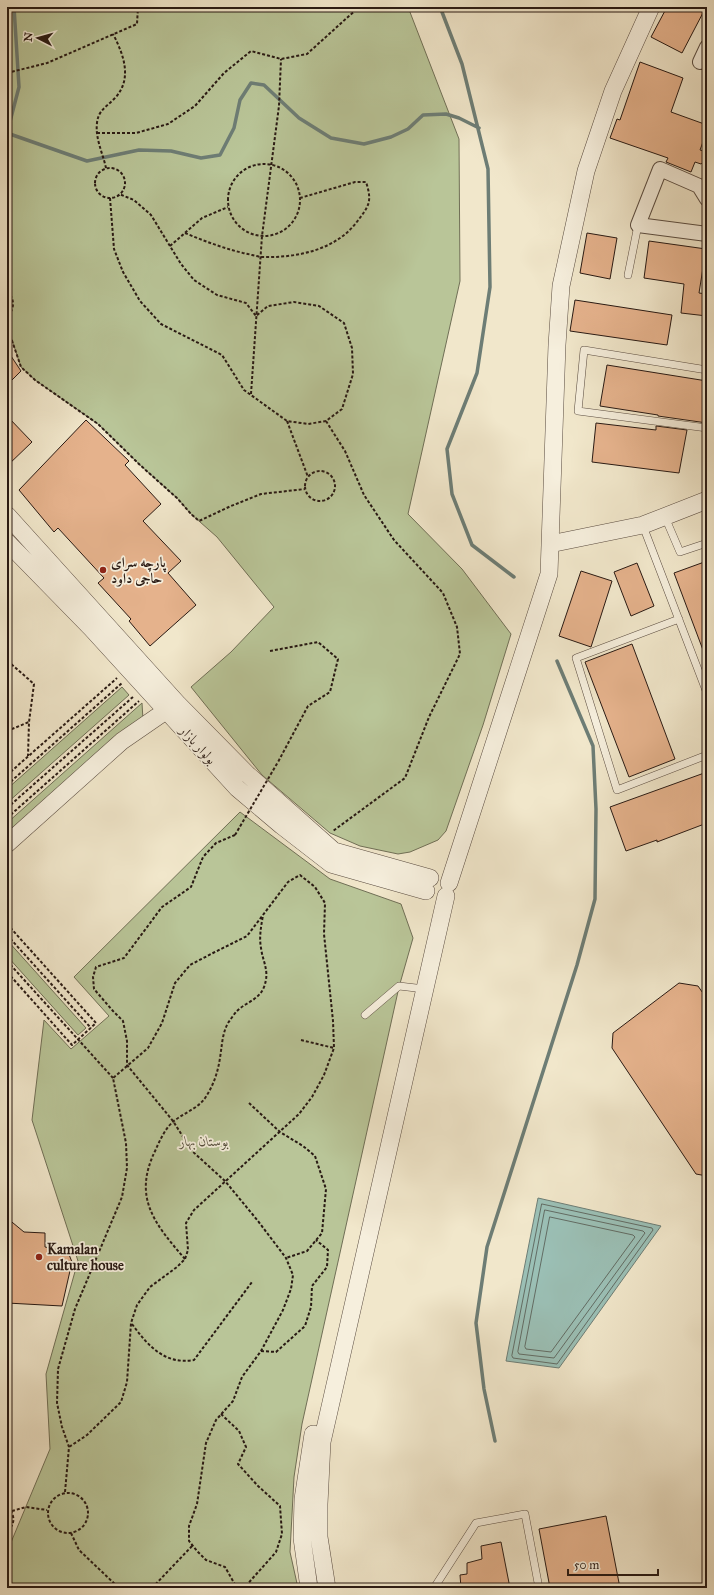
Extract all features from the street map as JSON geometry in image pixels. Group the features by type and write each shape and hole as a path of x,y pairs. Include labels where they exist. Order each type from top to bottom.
{"street":[{"path":"309,1588 302,1538 302,1499 312,1440 438,887 550,544 557,345 561,286 586,171 613,91 651,7"},
{"path":"700,62 707,46"},
{"path":"707,199 703,182 660,169 638,225 707,234"},
{"path":"550,544 643,526 707,500"},
{"path":"7,515 177,702 236,763 334,851 438,887"},
{"name":"بولوار بازار","path":"7,542 167,710 237,788 331,864 438,887"},
{"path":"7,844 122,741 167,710"},
{"path":"327,1588 319,1537 322,1442 438,887"}],"lane":[{"path":"628,275 638,225"},
{"path":"707,370 584,350 578,411 707,428"},
{"path":"665,517 680,552 707,543"},
{"path":"643,526 707,693"},
{"path":"678,619 576,658 617,790 707,755"},
{"path":"365,1015 400,986 416,988"},
{"path":"434,1588 476,1523 525,1514 539,1588"}],"path":[{"path":"7,73 47,63 137,24 138,7"},
{"path":"97,133 136,133 168,124 195,106 224,73 251,51 281,59 307,54 359,7"},
{"path":"106,168 97,133 97,123 100,111 120,92 125,81 125,62 113,34"},
{"path":"251,394 260,257 279,106 281,59"},
{"path":"259,164 271,164 282,168 291,176 297,186 300,198 298,210 293,221 285,229 274,235 262,236 250,234 240,228 232,218 228,207 227,195 231,184 238,174 247,167 259,164"},
{"path":"106,168 116,169 123,176 125,186 120,194 110,198 101,195 96,187 96,178 102,170 106,168"},
{"path":"185,233 222,247 260,257 304,254 331,245 353,226 367,208 370,194 366,182 355,182 300,198"},
{"path":"120,194 134,200 151,215 181,264 194,280 217,295 246,303 256,316"},
{"path":"110,198 114,249 123,272 140,301 161,324 222,355 244,390 287,421 308,424 326,421 342,410 353,374 352,348 344,323 319,306 294,302 268,306 256,316"},
{"path":"170,246 202,218 228,207"},
{"path":"7,291 11,296 13,306 12,311 7,316"},
{"path":"7,326 21,367 35,380 98,424 178,499 199,521 261,494 305,489"},
{"path":"287,421 308,477"},
{"path":"326,421 345,451 364,495 394,540 443,593 457,628 460,654 429,717 405,778 330,833"},
{"path":"316,471 326,472 333,479 334,489 329,497 320,501 310,497 305,489 308,477 316,471"},
{"path":"237,1588 225,1567 206,1560 189,1541 189,1526 197,1504 206,1444 216,1420 233,1401 242,1377 261,1351 283,1310 291,1289 293,1275 286,1258 258,1221 225,1181 192,1151 173,1121 127,1065 127,1041 123,1021 94,989 93,977 96,967 124,958 162,907 191,887 203,857 216,842 235,835 278,762 308,706 330,692 338,658 318,642 270,651"},
{"path":"7,662 34,684 29,722 28,756"},
{"path":"7,775 117,677"},
{"path":"7,785 127,679"},
{"path":"7,808 138,692"},
{"path":"7,818 143,698"},
{"path":"7,731 29,722"},
{"path":"69,1447 87,1435 121,1402 127,1382 131,1323 137,1305 150,1287 177,1267 185,1259 188,1250 186,1223 194,1210 299,1114 312,1097 324,1075 334,1048 333,1021 324,934 325,903 315,887 300,875 288,882 247,936 190,965 175,983 162,1023 148,1048 113,1078"},
{"path":"185,1259 153,1218 146,1198 145,1179 151,1157 160,1139 173,1121 194,1108 206,1097 214,1083 220,1058 222,1039 228,1024 238,1010 257,998 264,987 267,970 261,949 260,931 264,913"},
{"path":"7,924 96,1023 72,1045 7,972"},
{"path":"7,935 91,1028"},
{"path":"7,961 113,1078 126,1143 127,1168 122,1197 76,1309 58,1369 57,1403 62,1427 69,1447 65,1492"},
{"path":"301,1040 334,1048"},
{"path":"249,1103 280,1132 303,1146 315,1156 321,1170 326,1189 322,1233 307,1251 286,1258"},
{"path":"261,1351 276,1352 305,1326 311,1307 312,1286 326,1267 328,1250 316,1240"},
{"path":"131,1323 145,1342 163,1356 183,1362 194,1360 252,1282"},
{"path":"221,1414 239,1431 246,1447 238,1464 258,1486 280,1506 282,1534 276,1552 244,1588"},
{"path":"65,1492 73,1493 79,1496 84,1500 88,1507 87,1521 83,1527 70,1534 58,1531 49,1522 49,1504 59,1494 65,1492"},
{"path":"7,1507 12,1511 13,1515 13,1524 7,1531"},
{"path":"12,1511 26,1507 48,1510"},
{"path":"70,1534 79,1550 119,1588"},
{"path":"152,1588 193,1545"}],"green space":[{"path":"7,7 408,7 459,139 460,281 408,514 462,569 511,634 483,725 446,831 438,840 410,852 398,854 360,846 330,833 262,775 191,687 231,652 274,607 217,537 191,514 178,499 98,424 35,380 21,367 7,325"},
{"path":"122,687 129,695 7,803 7,789"},
{"path":"142,703 143,720 7,833 7,823"},
{"name":"بوستان بهار","path":"240,812 330,879 401,904 413,938 399,987 302,1424 294,1477 290,1552 298,1588 7,1588 7,1552 50,1449 46,1374 78,1261 32,1120 44,1020 71,1049 109,1016 74,977"},
{"path":"7,940 86,1028 78,1035 7,956"}],"water":[{"path":"538,1198 661,1226 559,1368 506,1361"}],"building":[{"path":"667,7 706,7 682,53 651,37"},
{"path":"640,62 683,78 671,112 707,125 707,131 700,150 707,152 707,159 701,164 695,162 691,172 666,162 668,158 610,138 617,119 620,120"},
{"path":"587,233 617,238 610,279 580,273"},
{"path":"649,241 706,249 699,293 707,294 707,316 681,313 684,284 644,278"},
{"path":"575,300 672,315 667,345 570,331"},
{"path":"7,350 21,371 7,385"},
{"path":"607,365 707,381 707,423 600,406"},
{"path":"7,416 32,442 7,466"},
{"path":"86,420 129,461 125,465 161,504 143,521 181,561 168,573 196,605 150,646 129,621 131,619 98,583 104,578 58,528 54,532 19,490"},
{"path":"596,423 656,430 656,426 687,430 679,473 592,462"},
{"path":"707,561 707,658 706,658 674,573"},
{"path":"637,563 654,606 631,616 614,572"},
{"path":"581,571 612,581 591,647 559,636"},
{"path":"632,644 675,759 629,777 585,662"},
{"path":"707,772 707,823 657,842 657,840 626,851 610,807"},
{"path":"679,983 698,986 707,999 707,1176 696,1174 612,1048 613,1033"},
{"name":"Kamalan culture house","path":"7,1218 24,1232 45,1233 45,1247 68,1252 72,1262 62,1306 7,1303"},
{"path":"606,1516 620,1588 550,1588 539,1529"},
{"path":"501,1542 510,1588 461,1588 460,1575 467,1574 467,1563 482,1559 481,1546"}],"waterway":[{"path":"7,133 19,87 14,7"},
{"path":"442,7 442,12 462,64 488,169 490,287 477,373 447,449 452,494 472,545 514,577"},
{"path":"7,133 87,161 139,150 171,151 201,158 220,155 234,128 240,100 251,83 264,85 299,118 331,138 364,144 391,137 408,129 423,115 446,114 459,118 479,128"},
{"path":"495,1441 484,1389 476,1323 487,1247 577,965 595,899 596,809 593,746 557,661"}],"place":[{"name":"پارچه سرای حاجی داود","path":"103,570"},
{"name":"Kamalan culture house","path":"39,1257"}]}
